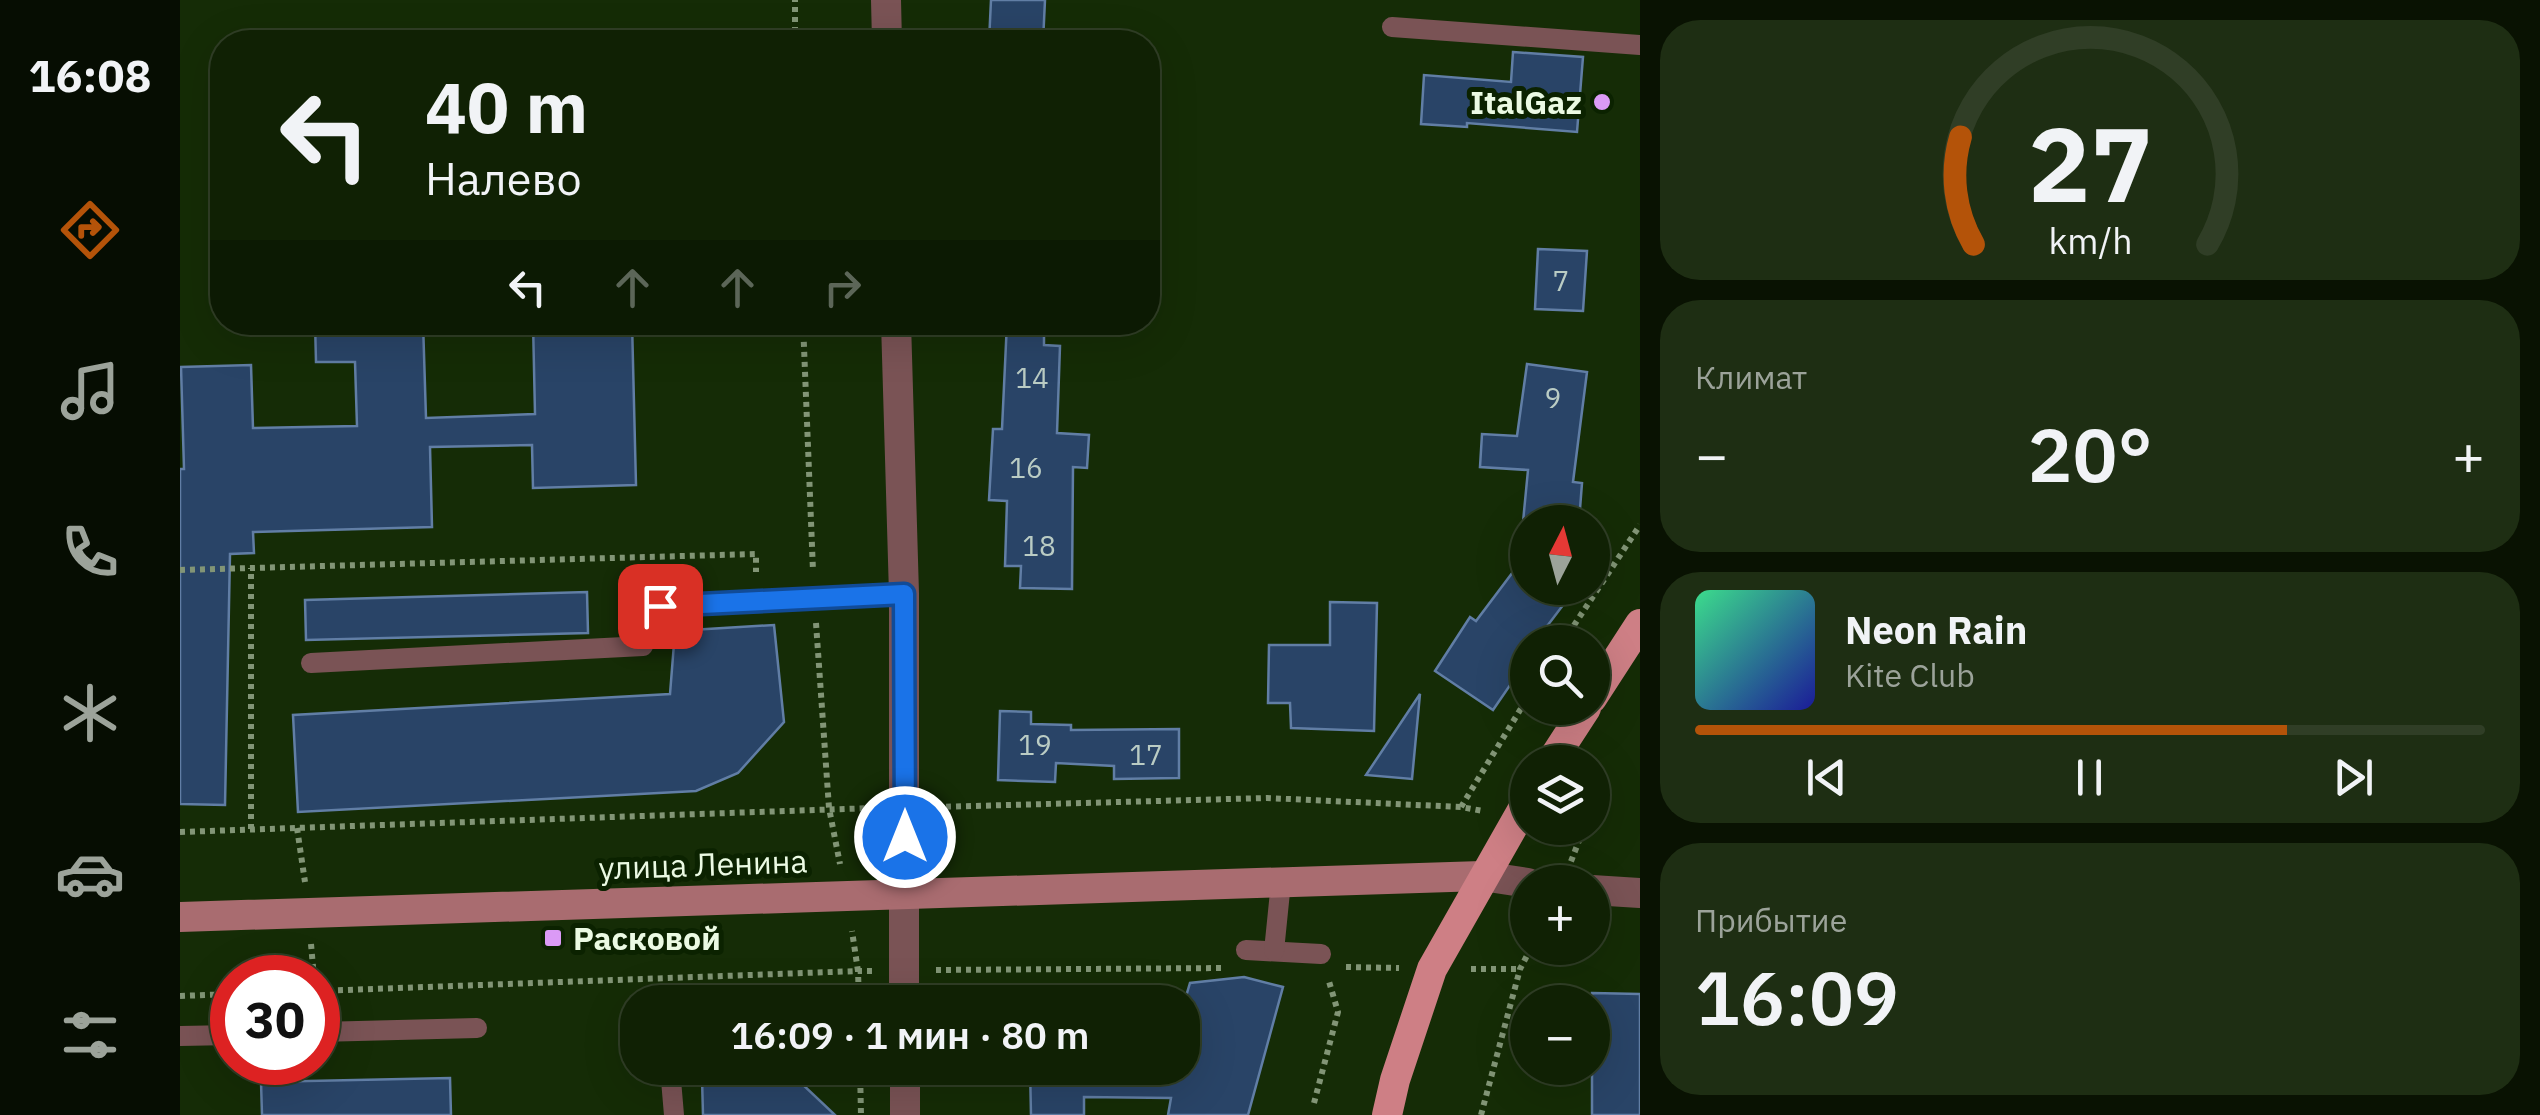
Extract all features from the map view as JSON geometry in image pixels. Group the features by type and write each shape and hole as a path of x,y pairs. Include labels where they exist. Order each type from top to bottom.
{"main road":[{"path":"1610,670 1640,624"},
{"path":"1388,1115 1395,1080 1432,968 1510,829"},
{"name":"улица Ленина","path":"180,917 1482,876"}],"street":[{"path":"886,0 887,30"},
{"path":"896,335 904,594 904,985"},
{"name":"улица Ленина","path":"1482,876 1510,880"},
{"path":"1610,891 1640,893"},
{"path":"904,1085 905,1115"}],"lane":[{"path":"1392,27 1640,45"},
{"path":"310,663 643,646 660,606 904,594"},
{"path":"1274,951 1281,882"},
{"path":"1246,950 1323,960"},
{"path":"340,1031 476,1028"},
{"path":"180,1036 210,1035"},
{"path":"671,1085 674,1115"}],"path":[{"path":"795,0 795,30"},
{"path":"803,335 814,597 829,808 858,985"},
{"path":"1573,625 1640,525"},
{"path":"180,570 756,554 756,600"},
{"path":"251,829 252,568"},
{"path":"1461,807 1511,725"},
{"path":"180,832 829,808 1267,798 1510,809"},
{"path":"1314,1103 1338,1012 1323,960"},
{"path":"1482,1115 1522,965"},
{"path":"1343,967 1520,969"},
{"path":"340,990 858,971 1230,968"},
{"path":"180,996 210,995"},
{"path":"860,1085 861,1115"}],"building":[{"path":"991,0 1045,0 1044,30 990,30"},
{"path":"1513,52 1583,57 1577,132 1467,123 1467,127 1421,124 1424,75 1511,82"},
{"path":"1538,249 1587,251 1583,311 1535,309"},
{"path":"315,335 423,335 426,418 535,414 533,335 632,335 636,485 533,488 532,445 430,447 432,527 253,532 254,553 230,554 225,805 180,804 180,469 184,469 181,367 251,365 253,428 357,426 355,362 316,362"},
{"path":"1006,335 1044,335 1044,345 1060,346 1057,433 1089,435 1087,468 1073,467 1072,589 1020,588 1021,566 1005,566 1007,501 989,500 993,429 1002,429"},
{"path":"1527,364 1587,372 1573,482 1582,483 1580,505 1525,505 1528,470 1480,467 1482,434 1517,436"},
{"path":"1510,576 1510,605 1563,605 1548,625 1510,625 1510,685 1493,710 1435,671 1470,617 1476,621"},
{"path":"587,592 588,633 306,640 305,600"},
{"path":"1330,602 1377,603 1374,731 1291,728 1290,703 1268,703 1269,645 1330,645"},
{"path":"774,625 784,722 738,773 696,791 298,812 293,715 670,694 675,631"},
{"path":"1420,694 1412,779 1366,775"},
{"path":"1000,711 1031,712 1031,724 1071,725 1071,730 1179,729 1179,778 1114,779 1114,766 1056,763 1055,782 998,780"},
{"path":"1244,977 1283,987 1248,1115 1168,1115 1171,1098 1084,1097 1084,1115 1031,1115 1030,1085 1200,1085 1200,985 1190,983"},
{"path":"1610,993 1640,994 1640,1115 1592,1115 1592,1085 1610,1085"},
{"path":"450,1078 451,1115 262,1115 261,1085 340,1085 340,1080"},
{"path":"702,1085 803,1085 835,1115 703,1115"}],"place":[{"name":"ItalGaz","path":"1602,102"},
{"name":"Расковой","path":"553,938"}],"route":[{"path":"660,606 904,594 905,837"}]}
